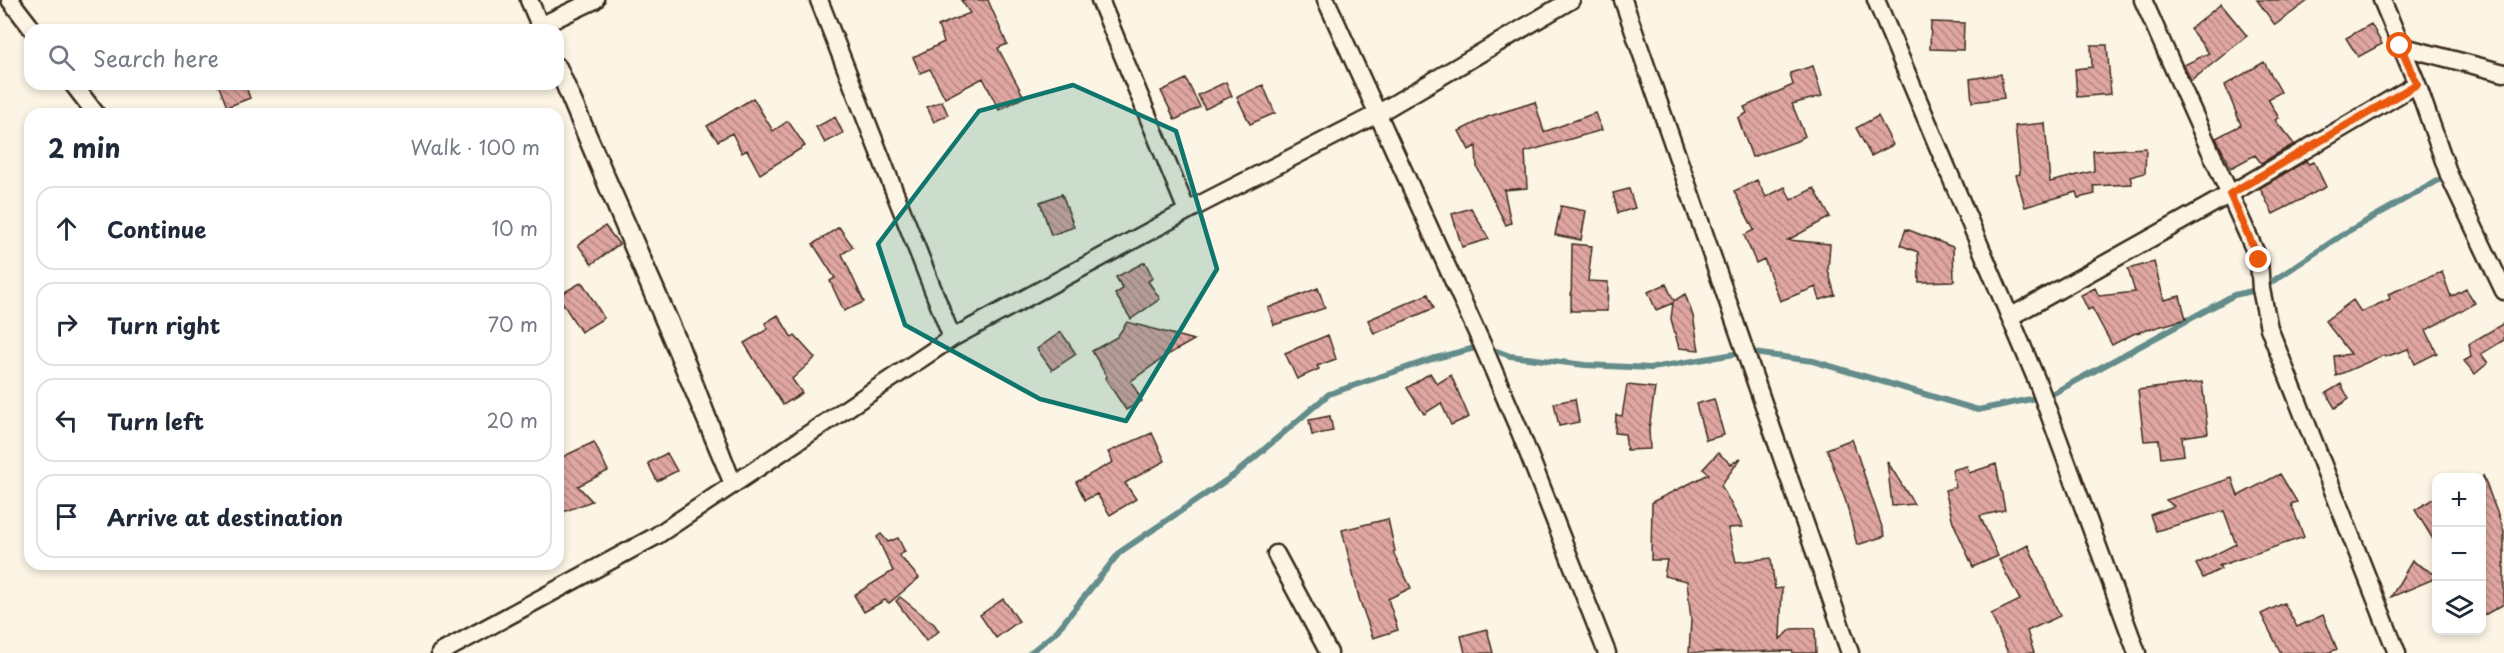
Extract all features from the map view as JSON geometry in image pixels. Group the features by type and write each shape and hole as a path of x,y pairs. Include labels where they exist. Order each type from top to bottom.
{"street":[{"path":"10,0 28,24"},
{"path":"529,0 539,24"},
{"path":"549,24 595,0"},
{"path":"819,0 952,338"},
{"path":"1100,0 1187,211"},
{"path":"1326,0 1520,432 1607,653"},
{"path":"440,653 656,536 952,338 1187,211 1377,114 1571,0"},
{"path":"1623,0 1850,653"},
{"path":"1876,0 2037,381 2137,653"},
{"path":"2143,0 2259,260 2261,289 2268,328 2397,653"},
{"path":"2382,0 2417,84 2449,175 2504,291"},
{"path":"2400,46 2504,73"},
{"path":"564,82 678,341 733,484"},
{"path":"2010,317 2230,194 2417,84"},
{"path":"78,90 91,108"},
{"path":"1276,554 1329,653"}],"highlighted area":[{"path":"1073,85 1176,131 1217,269 1126,421 1040,399 905,325 878,244 979,111"}],"building":[{"path":"961,0 988,0 1007,44 998,48 1024,97 999,110 983,78 945,98 930,69 920,73 913,57 944,42 938,26 970,13"},
{"path":"2257,0 2309,0 2275,25"},
{"path":"2221,4 2247,36 2191,81 2184,65 2209,53 2190,29"},
{"path":"1931,22 1964,23 1963,50 1930,49"},
{"path":"2371,24 2382,44 2358,57 2346,38"},
{"path":"2091,45 2107,45 2111,94 2077,97 2075,69 2092,67"},
{"path":"2264,62 2281,92 2268,99 2279,118 2275,120 2294,144 2261,163 2255,155 2231,168 2216,138 2241,125 2225,85"},
{"path":"1813,66 1822,96 1792,104 1805,136 1752,157 1738,118 1747,113 1744,107 1793,85 1790,73"},
{"path":"2001,74 2004,98 1972,102 1970,79"},
{"path":"1186,79 1200,107 1175,120 1161,91"},
{"path":"1226,82 1232,96 1205,109 1198,95"},
{"path":"1263,85 1275,113 1250,124 1237,97"},
{"path":"220,90 247,90 250,98 227,107"},
{"path":"753,98 773,131 788,121 805,146 760,174 747,150 742,153 732,133 718,141 707,126"},
{"path":"942,101 948,115 934,122 927,107"},
{"path":"1535,102 1544,132 1595,113 1602,130 1525,152 1527,188 1504,190 1511,223 1506,225 1477,167 1476,146 1469,150 1459,131 1487,117"},
{"path":"1878,116 1893,145 1871,156 1856,128"},
{"path":"835,117 843,133 825,143 816,127"},
{"path":"2045,123 2050,182 2094,171 2093,151 2146,148 2145,173 2130,177 2132,184 2093,186 2095,194 2078,198 2076,192 2025,207 2016,175 2020,174 2015,126"},
{"path":"2306,161 2309,164 2314,162 2326,187 2273,214 2260,188"},
{"path":"1757,180 1766,197 1785,187 1791,200 1814,188 1830,217 1788,240 1830,244 1828,270 1835,295 1820,300 1816,287 1780,301 1764,259 1756,263 1744,235 1754,230 1734,191"},
{"path":"1629,189 1635,208 1618,213 1613,193"},
{"path":"1062,194 1074,227 1051,235 1040,202"},
{"path":"1561,206 1586,211 1581,240 1555,235"},
{"path":"1471,208 1489,239 1462,247 1452,214"},
{"path":"605,226 619,244 592,264 578,245"},
{"path":"839,227 853,247 842,254 864,302 844,311 830,281 835,278 813,244"},
{"path":"1906,229 1953,247 1954,281 1919,282 1918,252 1900,245"},
{"path":"1572,244 1592,246 1588,281 1608,282 1607,311 1571,311"},
{"path":"1145,262 1153,278 1148,281 1160,299 1131,319 1115,294 1123,289 1116,277"},
{"path":"2154,262 2164,300 2180,296 2186,319 2133,334 2112,345 2092,308 2088,310 2081,295 2095,288 2099,296 2135,292 2128,269"},
{"path":"2442,272 2451,297 2466,289 2475,303 2426,330 2437,353 2415,364 2408,349 2385,357 2384,355 2336,376 2334,356 2351,354 2325,321 2353,300 2361,312 2390,299 2388,294"},
{"path":"582,282 604,318 581,332 564,305 564,292"},
{"path":"1666,284 1674,301 1685,294 1693,316 1699,350 1679,348 1671,319 1673,303 1656,310 1648,292"},
{"path":"1318,288 1325,308 1274,325 1268,308"},
{"path":"1428,294 1434,308 1374,334 1368,320"},
{"path":"778,315 792,338 795,336 815,358 792,379 802,393 783,405 744,343 768,329 765,323"},
{"path":"1127,322 1194,340 1169,354 1131,381 1142,401 1126,410 1105,378 1107,377 1092,351 1117,337"},
{"path":"2504,323 2504,340 2481,354 2488,363 2475,374 2464,361 2471,357 2469,344"},
{"path":"1061,332 1076,354 1052,370 1037,349"},
{"path":"1328,335 1336,359 1317,366 1319,369 1297,379 1285,353"},
{"path":"1430,373 1437,384 1451,375 1469,417 1451,425 1441,403 1424,414 1407,388"},
{"path":"2202,382 2208,433 2182,437 2184,455 2161,458 2159,440 2144,441 2138,390"},
{"path":"2341,384 2349,399 2335,408 2326,393"},
{"path":"1627,385 1655,388 1649,429 1650,449 1627,450 1625,434 1615,433 1616,415 1622,416"},
{"path":"1575,399 1579,422 1559,426 1554,403"},
{"path":"1714,399 1724,435 1706,440 1696,404"},
{"path":"1330,416 1333,431 1312,435 1309,420"},
{"path":"1152,433 1165,461 1125,483 1136,499 1110,515 1097,494 1085,500 1076,482 1113,462 1108,452"},
{"path":"1852,439 1885,536 1857,545 1846,502 1827,449"},
{"path":"594,442 608,471 578,486 592,501 564,512 564,456"},
{"path":"667,453 677,471 657,481 648,463"},
{"path":"1718,453 1731,464 1741,458 1721,485 1743,527 1728,528 1736,562 1771,558 1775,589 1782,588 1780,639 1792,629 1815,628 1816,653 1793,653 1792,651 1689,653 1691,620 1687,581 1664,576 1667,560 1651,560 1652,502 1709,474 1703,469"},
{"path":"1887,461 1914,504 1892,506"},
{"path":"1996,464 2005,510 1980,516 1998,556 1973,567 1953,522 1945,490 1956,487 1952,470 1967,466 1969,473"},
{"path":"2280,474 2297,502 2291,504 2304,537 2219,566 2221,569 2203,578 2196,564 2236,544 2224,511 2156,531 2150,515 2174,506 2166,500 2232,478 2238,496"},
{"path":"2486,483 2504,531 2504,604 2486,614"},
{"path":"2432,499 2432,538 2415,510"},
{"path":"1388,519 1395,551 1393,552 1411,588 1388,599 1398,630 1373,638 1359,598 1342,530"},
{"path":"881,534 888,542 898,538 905,552 899,555 919,578 889,603 885,600 864,612 854,595 893,571 877,537"},
{"path":"2028,545 2060,616 2027,631 2034,653 2008,653 1991,614 2020,600 1999,560"},
{"path":"2412,561 2432,573 2432,580 2391,597"},
{"path":"900,597 934,624 939,631 926,641 896,601"},
{"path":"1003,599 1019,621 996,638 980,615"},
{"path":"2284,603 2297,627 2323,615 2337,649 2327,653 2281,653 2261,614"},
{"path":"1487,629 1493,653 1465,653 1461,636"}],"waterway":[{"path":"1030,653 1056,632 1120,552 1234,475 1329,394 1432,359 1483,346 1510,356 1585,365 1652,368 1746,352 1813,361 1978,410 2050,395 2234,295 2261,289 2345,233 2448,175"}],"route":[{"path":"2259,260 2230,194 2417,84 2400,46"}]}
